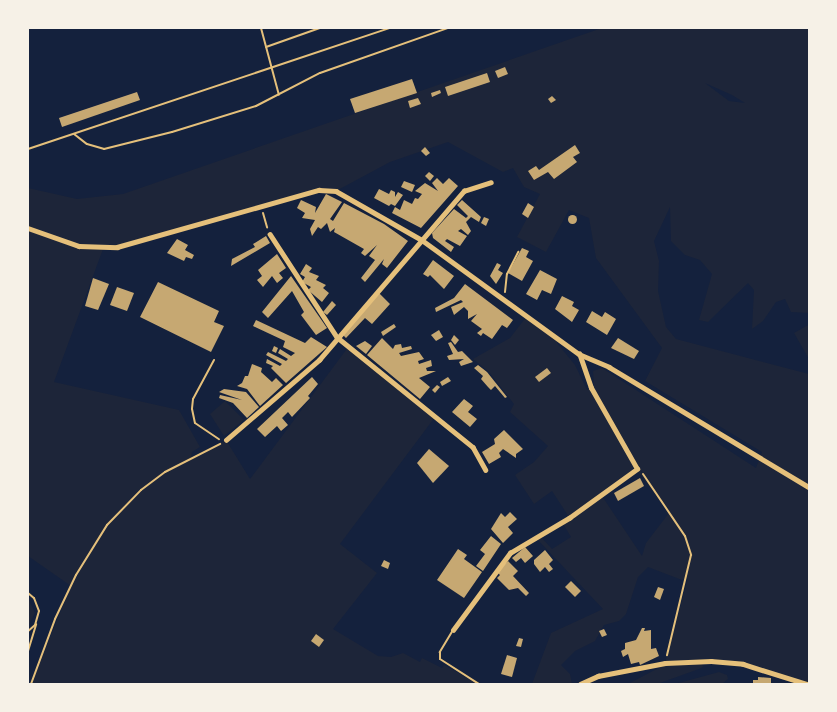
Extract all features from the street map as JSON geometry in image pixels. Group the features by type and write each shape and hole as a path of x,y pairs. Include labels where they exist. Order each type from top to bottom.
{"street":[{"path":"226,440 319,360 464,191 491,182"},
{"path":"28,228 79,246 103,249 319,190 336,190 422,240 579,354 639,385 810,488"},
{"path":"270,234 337,337 472,447 486,470"},
{"path":"454,630 510,553 562,522 637,470 591,388 579,354"},
{"path":"580,684 598,676 665,663 743,664 806,684"}],"lane":[{"path":"28,593 38,604 38,618 28,651"},
{"path":"28,631 38,618"},
{"path":"454,630 440,652 440,659 479,684"}],"path":[{"path":"261,28 279,95"},
{"path":"266,47 320,28"},
{"path":"28,149 390,28"},
{"path":"74,134 87,144 104,149 172,132 256,106 320,73 448,28"},
{"path":"261,207 270,234"},
{"path":"502,297 507,274 518,252"},
{"path":"214,360 193,399 192,415 205,432 215,439 226,440"},
{"path":"31,684 55,619 76,575 107,526 141,490 166,472 226,440"},
{"path":"637,470 685,536 691,556 665,663"}],"shaded area":[{"path":"602,28 809,28 809,313 791,312 785,299 776,302 763,321 752,329 754,290 748,283 708,322 699,320 712,274 700,260 685,255 671,241 670,207 654,241 659,261 658,291 666,327 676,339 809,374 809,684 743,664 711,661 702,663 703,667 699,669 657,684 628,684 668,663 665,663 688,578 682,580 648,567 638,577 626,614 619,621 604,625 595,641 575,651 561,665 570,674 572,684 532,684 551,633 603,609 536,538 540,536 552,549 571,537 562,522 569,517 552,491 534,504 515,475 534,462 548,446 510,412 514,404 489,372 473,359 510,338 527,316 560,338 557,343 575,365 587,390 594,386 593,371 602,368 756,468 762,452 645,381 662,348 596,258 589,218 569,210 546,252 517,237 540,194 524,187 513,168 503,172 448,142 390,162 336,191 326,189 103,249 54,382 179,410 200,447 192,452 191,458 226,440 250,479 349,346 435,417 340,544 377,573 333,629 378,656 391,657 403,653 420,662 422,658 442,668 444,665 479,684 31,684 71,586 28,556 28,188 77,199 123,194","holes":["705,83 732,95 745,103 729,101","637,470 669,513 646,543 642,556 602,496"]},
{"path":"810,325 809,359 794,333"},
{"path":"225,401 244,420 224,436 210,414"},
{"path":"28,598 35,613 28,626"},
{"path":"719,672 727,675 728,679 722,684 675,684"}],"building":[{"path":"505,67 508,74 498,78 495,71"},
{"path":"487,73 490,82 448,96 445,87"},
{"path":"412,79 417,93 355,113 350,99"},
{"path":"440,90 441,93 432,97 431,93"},
{"path":"137,92 140,100 62,127 59,118"},
{"path":"552,96 556,100 551,103 548,99"},
{"path":"418,98 421,104 410,108 408,101"},
{"path":"575,145 580,153 573,157 577,162 554,179 548,172 534,180 528,171 536,166 539,170"},
{"path":"425,147 430,153 426,156 421,151"},
{"path":"429,172 434,176 430,181 425,176"},
{"path":"437,178 443,184 449,178 458,186 421,228 392,213 395,207 400,210 404,200 412,204 415,198 418,199 422,194 415,191 425,183 438,191 432,183"},
{"path":"404,181 415,185 412,192 401,187"},
{"path":"379,189 389,194 391,190 395,192 395,197 398,192 403,195 395,206 391,204 389,206 374,198"},
{"path":"326,194 342,202 330,219 333,221 344,203 384,224 408,241 387,268 382,264 384,259 365,282 361,278 375,260 369,256 377,245 365,256 361,253 364,249 334,232 335,228 330,232 327,223 321,229 318,227 312,236 310,229 315,220 302,218 305,213 297,208 301,200 316,207 315,213"},
{"path":"462,200 481,217 479,222 471,217 466,222 471,231 468,235 461,229 458,231 467,236 460,246 447,239 445,241 454,247 451,252 433,238 432,233 454,209 466,218 468,216 457,205"},
{"path":"528,203 534,207 528,218 522,214"},
{"path":"572,215 576,219 572,223 568,219"},
{"path":"484,217 489,219 486,226 481,223"},
{"path":"266,236 270,243 231,266 232,259 255,247 253,244"},
{"path":"177,239 188,245 185,250 194,255 192,259 186,257 184,261 167,253"},
{"path":"522,248 529,251 526,257 533,261 522,281 508,273"},
{"path":"277,254 286,268 279,273 283,278 277,283 272,276 263,287 257,280 262,276 258,270"},
{"path":"433,260 454,276 444,289 430,275 428,277 423,274"},
{"path":"497,263 501,265 498,270 503,273 496,284 490,276"},
{"path":"306,264 312,268 309,272 319,276 316,280 326,285 323,288 329,293 322,302 308,290 311,287 302,282 305,277 300,274"},
{"path":"540,270 557,279 551,294 542,290 537,300 526,294"},
{"path":"291,276 327,328 316,335 301,315 304,312 292,291 268,318 262,312"},
{"path":"93,278 109,284 98,310 85,306"},
{"path":"158,282 219,311 214,322 224,326 211,352 140,317"},
{"path":"465,284 513,320 507,328 502,325 492,339 483,333 481,336 477,333 482,329 471,321 477,314 468,319 468,311 464,307 454,315 451,307 463,302 461,300 436,312 435,308 454,298"},
{"path":"117,287 134,293 127,311 110,305"},
{"path":"379,293 390,304 372,324 365,318 346,338 343,335"},
{"path":"562,296 574,302 572,306 579,310 572,322 555,309"},
{"path":"332,301 336,305 327,315 323,312"},
{"path":"592,311 602,317 605,312 616,319 607,335 586,322"},
{"path":"256,320 305,343 311,337 327,347 286,383 271,368 273,366 266,363 267,359 280,366 282,364 266,355 268,352 286,361 288,359 278,353 280,349 291,356 295,353 283,347 285,341 253,326"},
{"path":"394,324 396,327 383,336 381,332"},
{"path":"439,330 443,337 436,341 431,335"},
{"path":"454,335 459,340 455,345 451,340"},
{"path":"382,338 393,349 395,345 401,344 402,348 411,346 412,349 399,353 401,356 419,352 424,359 418,361 419,364 431,360 432,366 426,368 427,371 436,371 419,378 430,387 420,399 367,355"},
{"path":"618,338 639,351 634,359 611,348"},
{"path":"365,341 372,346 366,354 356,346"},
{"path":"451,342 458,352 462,351 473,362 461,366 459,362 464,359 449,360 447,356 453,354 448,343"},
{"path":"274,346 278,348 276,353 272,351"},
{"path":"252,364 262,368 261,372 272,382 276,378 283,385 260,406 247,389 237,386 242,383 245,376 248,376"},
{"path":"478,365 487,372 507,397 505,398 495,386 491,390 488,387 481,379 483,376 474,368"},
{"path":"547,368 551,373 539,382 535,377"},
{"path":"312,377 318,384 308,396 310,398 292,417 288,412 282,418 288,425 281,431 277,426 265,437 257,429"},
{"path":"448,377 451,381 442,386 440,382"},
{"path":"437,385 440,387 435,393 432,390"},
{"path":"224,389 246,392 259,407 247,418 233,403 219,398 220,395 242,400 219,392"},
{"path":"464,399 473,406 468,412 477,419 470,427 452,412"},
{"path":"504,430 523,449 516,454 516,458 503,449 499,453 501,457 489,464 482,452 495,444 494,439"},
{"path":"429,449 449,466 433,483 417,463"},
{"path":"640,478 644,486 618,501 614,493"},
{"path":"510,512 517,519 508,527 513,533 503,543 491,529 501,513 505,517"},
{"path":"491,536 501,544 483,571 476,566 485,554 480,550"},
{"path":"525,547 533,556 525,563 521,558 516,562 512,558"},
{"path":"458,549 467,555 464,559 482,572 464,598 437,580"},
{"path":"545,550 553,560 549,564 553,569 549,572 545,567 540,572 534,564 534,560"},
{"path":"384,560 390,563 388,569 381,566"},
{"path":"508,561 518,571 513,576 529,593 526,596 518,588 509,590 497,578 500,575 497,572"},
{"path":"571,581 581,591 575,597 565,587"},
{"path":"658,587 664,589 660,600 654,597"},
{"path":"642,628 645,628 644,631 651,630 651,649 656,648 659,656 640,665 639,662 631,664 628,654 623,657 621,651 625,649 625,643 636,640"},
{"path":"604,629 607,635 602,637 599,631"},
{"path":"316,634 324,640 319,647 311,641"},
{"path":"519,638 523,639 521,647 516,646"},
{"path":"507,655 517,658 512,677 501,674"},
{"path":"758,677 771,678 771,684 753,684 753,680 758,680"}]}
